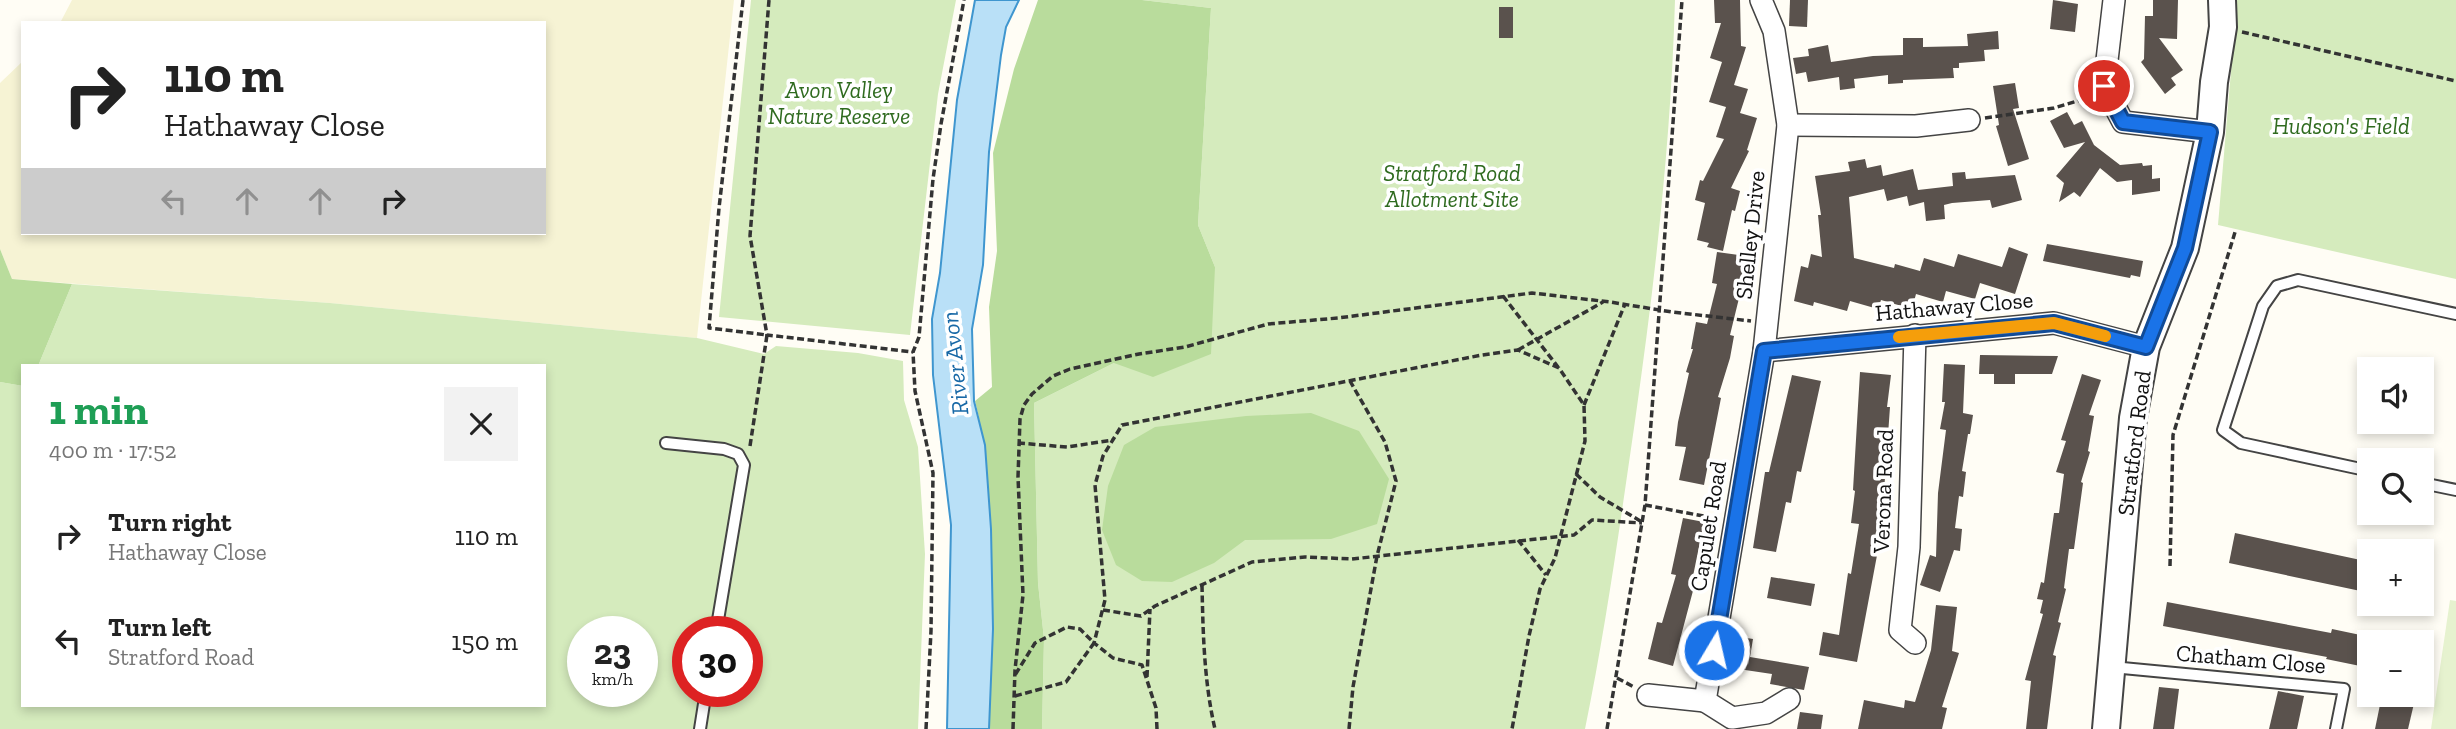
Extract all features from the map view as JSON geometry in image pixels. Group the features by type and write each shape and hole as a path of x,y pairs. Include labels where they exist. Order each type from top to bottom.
{"street":[{"name":"Shelley Drive","path":"1761,0 1774,31 1788,125 1764,351"},
{"path":"2114,0 2104,86 2123,122 2210,132"},
{"name":"Stratford Road","path":"2106,729 2133,418 2146,347 2185,248 2210,132 2214,82 2223,27 2221,0"},
{"path":"1788,125 1916,126 1969,120"},
{"name":"Hathaway Close","path":"1764,351 2054,323 2146,347"},
{"name":"Verona Road","path":"1915,335 1909,547 1900,630 1915,643"},
{"name":"Capulet Road","path":"1705,701 1764,351"},
{"path":"1648,695 1705,701 1731,718 1766,713 1789,699"}],"lane":[{"path":"2357,468 2241,443 2223,430 2263,306 2277,286 2298,280 2456,314"},
{"path":"666,443 724,449 738,454 744,465 719,616"},
{"path":"2434,485 2456,490"},
{"name":"Chatham Close","path":"2112,667 2344,689 2336,729"},
{"path":"700,729 703,707"}],"path":[{"path":"743,0 719,208 709,328 913,352"},
{"path":"750,447 767,335 750,236 769,0"},
{"path":"926,729 931,631 933,473 915,391 913,352 919,337 933,179 964,0"},
{"path":"1608,729 1645,505 1682,0"},
{"path":"2223,27 2456,81"},
{"path":"1969,120 2054,108 2107,92"},
{"path":"2170,566 2173,435 2236,229"},
{"path":"1013,729 1023,595 1018,443 1020,419 1028,399 1053,376 1070,369 1185,347 1268,324 1338,318 1532,293 1767,323"},
{"path":"1503,296 1584,405"},
{"path":"1014,696 1066,682 1094,643 1105,600 1095,485 1103,456 1122,425 1518,350 1605,301"},
{"path":"1512,729 1540,589 1555,558 1584,441 1584,405 1625,304"},
{"path":"1518,350 1559,369"},
{"path":"1349,729 1353,687 1377,556 1396,481 1385,442 1350,381"},
{"path":"1018,443 1068,447 1113,440"},
{"path":"1576,474 1600,497 1642,523"},
{"path":"1645,505 1735,522"},
{"path":"1103,610 1141,616 1150,609 1252,562 1304,557 1352,559 1574,535 1592,520 1642,523"},
{"path":"1518,540 1546,575"},
{"path":"1202,585 1210,706 1216,729"},
{"path":"1147,681 1150,609"},
{"path":"1015,675 1035,643 1067,626 1080,629 1113,658 1142,665 1156,708 1157,729"}],"shaded area":[{"path":"72,0 734,0 697,338 330,303 12,279 0,249 0,83 21,63 21,235 546,235 546,21 61,21"}],"green space":[{"name":"Avon Valley Nature Reserve","path":"751,0 956,0 938,94 910,335 719,317"},
{"path":"1038,0 1142,0 1211,8 1198,225 1215,267 1211,354 1153,377 1114,363 1034,403 1038,583 1044,639 1042,729 989,729 991,551 983,446 975,401 992,387 989,307 997,251 993,153 1014,69"},
{"name":"Stratford Road Allotment Site","path":"1142,0 1675,0 1666,158 1649,316 1612,575 1585,729 1042,729 1044,639 1038,583 1034,403 1114,363 1215,267 1198,225 1211,8"},
{"name":"Hudson's Field","path":"2237,0 2456,0 2456,279 2218,225"},
{"path":"0,249 12,279 72,284 39,364 21,364 21,386 0,382"},
{"path":"72,284 330,303 697,338 764,354 776,346 858,353 903,361 904,400 918,447 925,554 918,729 0,729 0,382 21,386 21,707 546,707 546,364 39,364"},
{"path":"1311,413 1359,431 1389,479 1377,524 1331,539 1245,540 1214,563 1172,582 1142,581 1116,565 1102,530 1108,486 1124,445 1155,427 1246,416"},
{"path":"2450,600 2456,601 2456,729 2431,729"}],"water":[{"name":"River Avon","path":"975,0 1019,0 1006,27 1001,55 989,152 983,265 972,329 974,401 985,445 991,529 993,629 989,729 947,729 951,525 933,375 932,319 940,273 957,100"}],"building":[{"path":"1714,0 1740,0 1741,46 1746,47 1734,85 1748,89 1740,113 1757,118 1747,150 1749,151 1731,188 1740,191 1735,211 1732,210 1723,251 1707,247 1709,243 1697,240 1705,203 1695,200 1700,180 1703,181 1724,139 1716,137 1726,107 1709,102 1722,62 1710,58 1721,23 1715,23"},
{"path":"1790,0 1808,0 1807,27 1789,26"},
{"path":"2053,0 2078,4 2075,32 2050,29"},
{"path":"2153,0 2178,0 2177,39 2159,38 2183,70 2171,78 2176,85 2165,94 2141,62 2144,59 2145,16 2153,16"},
{"path":"1499,7 1513,7 1513,38 1499,38"},
{"path":"1998,31 1999,49 1984,50 1985,61 1959,63 1959,68 1953,68 1954,78 1903,80 1903,83 1888,84 1888,75 1854,79 1855,88 1840,90 1839,77 1808,82 1806,72 1796,74 1793,58 1809,56 1808,49 1828,45 1831,62 1903,55 1903,38 1923,38 1923,47 1968,46 1967,34"},
{"path":"2015,83 2019,108 2013,109 2029,159 2008,166 1996,126 1999,125 1993,86"},
{"path":"2067,112 2074,125 2082,121 2094,145 2120,165 2152,165 2152,179 2160,178 2160,191 2132,195 2132,180 2117,182 2100,168 2080,197 2074,192 2059,202 2064,183 2056,176 2085,142 2064,148 2050,121"},
{"path":"1865,159 1867,168 1881,165 1883,176 1913,169 1918,190 1953,186 1952,173 1965,172 1966,179 2015,175 2022,200 1992,208 1990,200 1952,203 1944,205 1945,219 1926,221 1924,202 1909,206 1907,196 1887,201 1884,189 1849,197 1854,258 1920,271 1924,258 1954,267 1958,254 2002,267 2009,247 2028,254 2015,294 1980,283 1975,299 1946,291 1943,302 1916,294 1912,309 1881,300 1878,309 1850,301 1847,311 1814,302 1813,306 1794,301 1801,266 1808,268 1811,254 1822,257 1818,215 1821,215 1815,176 1850,171 1848,162"},
{"path":"2047,244 2143,261 2140,277 2131,275 2130,278 2043,261"},
{"path":"1717,252 1746,256 1730,335 1734,336 1730,358 1718,397 1721,398 1704,485 1679,480 1686,447 1675,446 1696,322 1707,324 1717,284 1712,283"},
{"path":"1980,355 2058,356 2052,374 2015,374 2015,384 1994,384 1994,374 1979,374"},
{"path":"1944,364 1965,365 1963,413 1973,415 1962,471 1966,472 1963,497 1959,496 1955,528 1962,529 1960,551 1954,550 1940,592 1920,585 1930,555 1936,557 1938,493 1946,430 1940,429 1945,402 1942,402"},
{"path":"1860,372 1891,375 1881,534 1857,662 1819,655 1823,632 1839,635 1848,573 1851,574 1859,524 1851,523"},
{"path":"2082,374 2101,380 2089,415 2094,416 2090,452 2081,482 2074,549 2069,549 2066,589 2058,622 2061,623 2053,655 2056,656 2047,729 2026,729 2031,681 2025,680 2043,614 2040,613 2043,600 2037,599 2041,582 2044,583 2054,513 2059,513 2064,474 2056,472 2066,441 2061,440"},
{"path":"1792,375 1821,381 1801,472 1797,471 1791,503 1786,502 1776,552 1753,548 1765,472 1769,472"},
{"path":"1683,518 1704,522 1691,586 1694,587 1673,666 1648,659 1657,622 1662,623 1676,575 1671,574"},
{"path":"2235,533 2357,559 2357,590 2229,563"},
{"path":"1771,577 1815,584 1811,606 1767,598"},
{"path":"2167,602 2331,633 2332,629 2357,634 2357,665 2326,659 2327,657 2163,626"},
{"path":"1936,605 1957,607 1952,651 1959,653 1942,707 1947,708 1942,729 1858,729 1864,700 1904,708 1905,700 1915,702 1931,650"},
{"path":"1729,635 1753,639 1750,657 1809,667 1804,690 1770,684 1772,674 1725,667"},
{"path":"2159,687 2179,689 2174,729 2153,729"},
{"path":"2278,691 2304,696 2297,729 2269,729"},
{"path":"2380,707 2413,707 2408,729 2375,729"},
{"path":"1800,712 1823,715 1821,729 1797,729"}],"slow traffic":[{"path":"1899,337 2054,323 2105,336"}],"route":[{"path":"1714,650 1764,351 2054,323 2146,347 2185,248 2210,132 2123,122 2104,86"}]}
